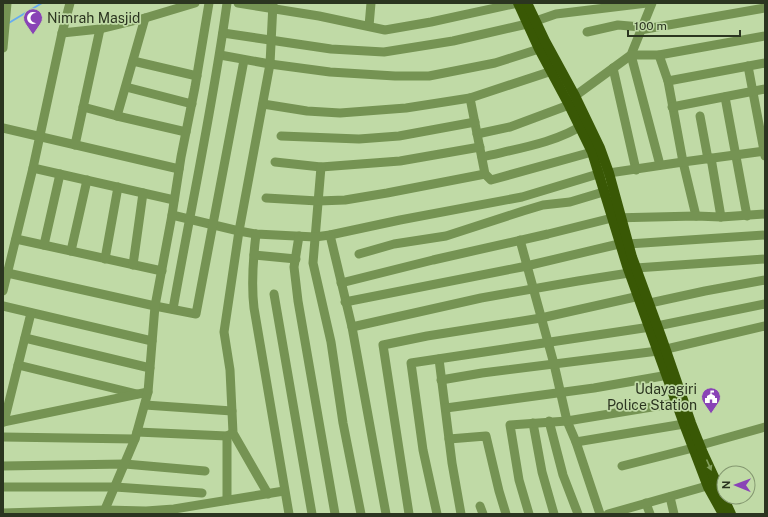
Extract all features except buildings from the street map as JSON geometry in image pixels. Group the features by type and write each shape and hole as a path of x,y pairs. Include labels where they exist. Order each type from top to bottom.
{"main road":[{"path":"518,3 531,22 556,69 575,96 584,125 609,174 609,190 616,218 633,271 688,424 723,514"},
{"path":"527,3 531,22"},
{"path":"556,69 569,105 584,125"},
{"path":"596,150 598,174 609,190"},
{"path":"713,485 731,514"}],"street":[{"path":"3,291 5,272 16,239 70,3"},
{"path":"62,34 100,29 145,18 195,3"},
{"path":"104,512 136,436 145,405 144,393 150,368 155,306 209,3"},
{"path":"173,309 220,56 227,3"},
{"path":"238,3 272,5 385,30 431,22 518,3"},
{"path":"369,26 371,3"},
{"path":"223,33 331,49 384,52 453,41 531,22 556,14 647,3"},
{"path":"477,134 510,127 569,105 575,96 631,55 652,3"},
{"path":"227,500 232,411 230,370 224,332 238,231 270,64 272,5"},
{"path":"587,32 618,25 641,28 765,8"},
{"path":"4,44 6,9"},
{"path":"117,116 145,18"},
{"path":"75,145 100,29"},
{"path":"631,55 659,55 765,36"},
{"path":"220,56 330,72 395,76 429,76 496,63 542,45"},
{"path":"631,55 660,165"},
{"path":"659,55 668,81 683,162 696,216"},
{"path":"5,272 196,314 244,60"},
{"path":"133,61 197,76"},
{"path":"668,81 765,63"},
{"path":"172,215 256,234 315,237 522,197 598,174 609,174 660,165 736,155 765,153 748,66"},
{"path":"613,68 636,170"},
{"path":"263,104 308,111 340,113 406,108 470,98 556,69"},
{"path":"126,87 192,104"},
{"path":"672,107 765,89"},
{"path":"724,97 747,216"},
{"path":"470,98 484,174 491,180 540,168 596,150"},
{"path":"84,107 186,132"},
{"path":"700,116 721,217"},
{"path":"281,136 359,139 399,136 475,122"},
{"path":"482,157 546,142 584,125"},
{"path":"3,128 179,169"},
{"path":"275,162 321,166 400,161 480,147"},
{"path":"321,166 313,263 331,342 343,423 361,514"},
{"path":"33,168 174,200"},
{"path":"44,245 60,174"},
{"path":"266,198 318,201 345,200 363,198 484,174"},
{"path":"71,251 87,180"},
{"path":"105,258 118,187"},
{"path":"359,254 394,244 446,236 543,205 570,202 609,190"},
{"path":"133,265 144,193"},
{"path":"341,283 433,260 616,218 696,216 721,217 765,214"},
{"path":"256,234 251,287 289,514"},
{"path":"330,235 352,327 386,514"},
{"path":"346,302 526,266 624,244 765,235"},
{"path":"300,236 294,267 298,301 335,514"},
{"path":"16,239 162,271"},
{"path":"520,240 554,364 567,421 576,442 600,514"},
{"path":"254,255 296,259"},
{"path":"352,327 481,298 633,271 765,259"},
{"path":"409,514 384,345 427,336 765,280"},
{"path":"274,294 312,514"},
{"path":"437,514 423,450 411,363 653,326 765,304"},
{"path":"3,306 152,341"},
{"path":"31,312 3,422 144,393"},
{"path":"441,380 482,373 662,350 765,326"},
{"path":"25,338 150,368"},
{"path":"439,359 452,463 461,514"},
{"path":"18,365 144,393"},
{"path":"446,408 594,388 670,375"},
{"path":"529,514 519,480 510,425 567,421 680,402"},
{"path":"145,405 232,411"},
{"path":"549,422 563,475 578,514"},
{"path":"533,423 542,472 554,514"},
{"path":"576,442 688,424"},
{"path":"622,466 697,447 765,427"},
{"path":"3,437 230,434"},
{"path":"230,434 268,494"},
{"path":"449,439 486,436 506,514"},
{"path":"3,466 125,464 205,471"},
{"path":"608,514 625,512 646,503 713,485"},
{"path":"3,487 115,487 202,493"},
{"path":"3,513 104,512 174,509 268,494 284,490"},
{"path":"670,496 674,514"},
{"path":"646,503 650,514"}],"waterway":[{"path":"7,24 42,3"}],"place":[{"name":"Nimrah Masjid","path":"33,35"},
{"name":"Udayagiri Police Station","path":"711,414"}]}
